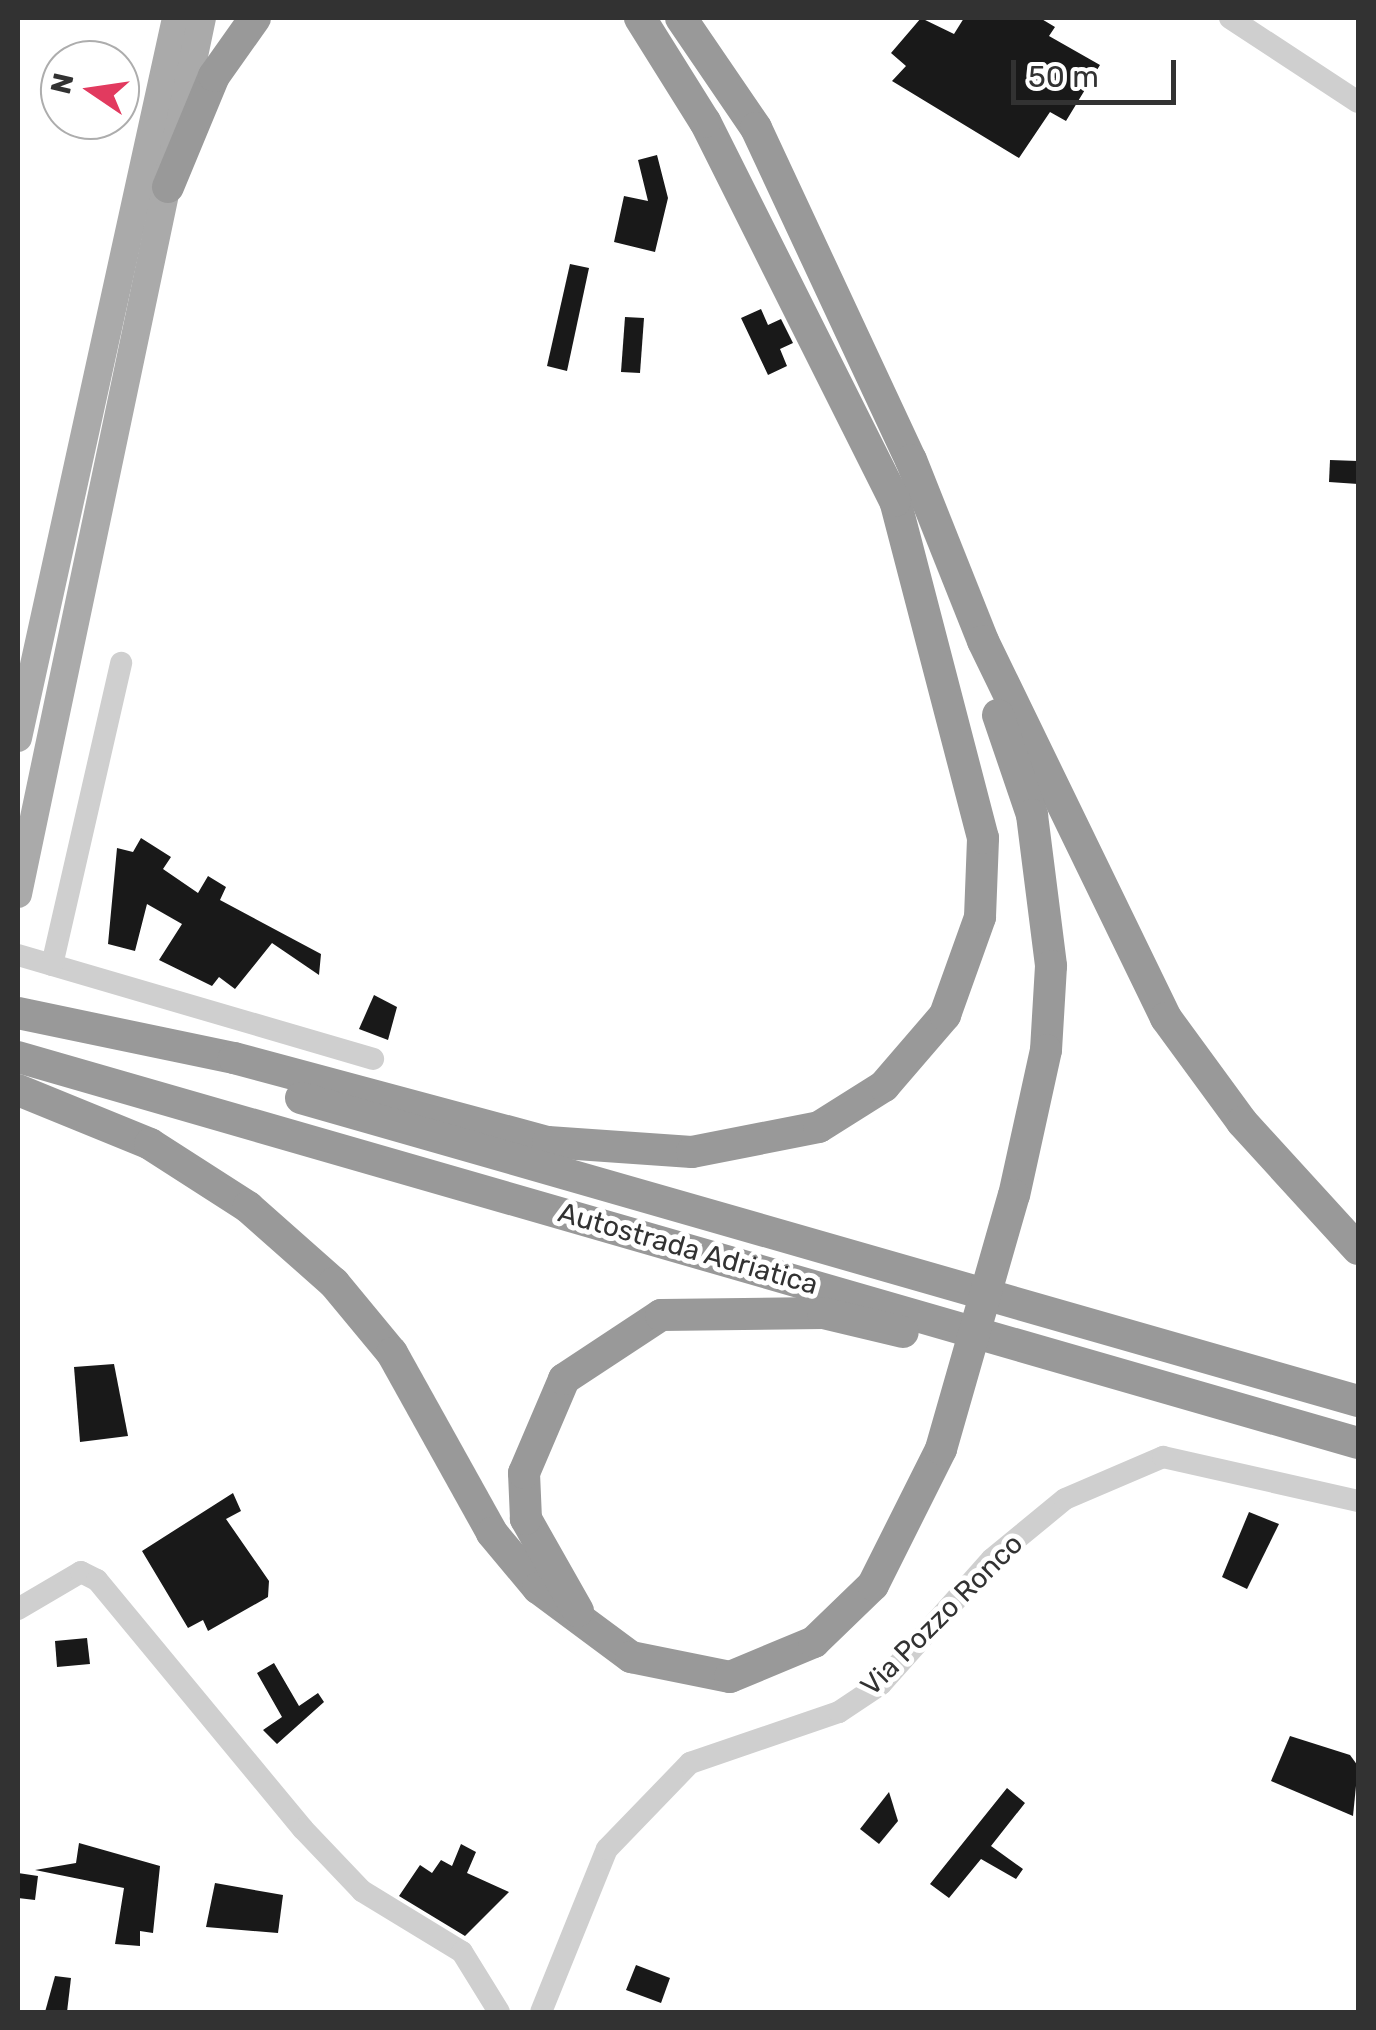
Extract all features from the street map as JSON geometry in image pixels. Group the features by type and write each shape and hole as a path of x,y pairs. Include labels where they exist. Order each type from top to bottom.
{"highway":[{"path":"168,187 214,76 255,18"},
{"path":"640,18 705,122 970,643"},
{"path":"681,18 756,128 911,460 983,641 1166,1018 1242,1122 1358,1250"},
{"path":"18,1090 150,1144 248,1207 334,1283 392,1354 492,1533 593,1637 680,1674 766,1669 843,1620 873,1585 941,1449 1014,1196 1046,1050 1051,966 1032,815 970,643 911,460"},
{"path":"18,1014 234,1058 548,1142 622,1152 758,1142 856,1107 918,1054 946,1015 980,917 975,781 895,502"},
{"name":"Autostrada Adriatica","path":"18,1014 1358,1401"},
{"name":"Autostrada Adriatica","path":"18,1057 1358,1443"},
{"path":"593,1637 526,1519 524,1473 564,1378 661,1315 823,1313 1302,1427"}],"main road":[{"path":"18,738 176,18"},
{"path":"18,894 202,18"}],"street":[{"path":"1230,18 1358,102"},
{"path":"52,965 121,663"},
{"path":"18,955 373,1059"},
{"name":"Via Pozzo Ronco","path":"541,2012 607,1849 690,1764 839,1712 880,1684 992,1559 1065,1499 1163,1457 1358,1500"},
{"path":"18,1609 81,1572 97,1580 303,1829 362,1891 462,1952 499,2012"}],"building":[{"path":"921,18 954,34 964,18 1040,18 1055,27 1049,36 1100,65 1066,121 1050,112 1019,158 892,81 906,66 891,53"},
{"path":"657,155 668,198 655,252 614,242 624,196 648,201 638,160"},
{"path":"570,264 589,268 567,371 547,366"},
{"path":"761,309 768,325 781,319 793,343 780,349 787,366 768,375 741,318"},
{"path":"625,317 644,318 640,373 621,372"},
{"path":"1330,460 1358,461 1358,484 1329,482"},
{"path":"141,838 171,857 163,869 198,893 208,876 226,887 220,900 321,954 319,975 272,943 235,989 219,977 212,986 159,960 182,924 147,904 135,951 108,944 117,848 133,852"},
{"path":"374,995 397,1007 388,1040 359,1029"},
{"path":"114,1364 128,1436 80,1442 74,1367"},
{"path":"233,1493 241,1511 226,1519 269,1581 268,1597 208,1631 203,1620 188,1628 142,1551"},
{"path":"1249,1512 1279,1524 1247,1589 1222,1577"},
{"path":"87,1638 90,1664 57,1667 55,1641"},
{"path":"274,1663 299,1706 318,1693 324,1702 277,1744 263,1730 282,1717 257,1673"},
{"path":"1290,1736 1350,1755 1358,1766 1353,1816 1271,1781"},
{"path":"1007,1788 1025,1803 991,1846 1023,1869 1016,1879 981,1859 949,1898 930,1884"},
{"path":"889,1792 898,1821 879,1844 860,1829"},
{"path":"79,1843 160,1866 153,1933 140,1931 140,1946 115,1944 124,1888 35,1870 76,1863"},
{"path":"461,1844 476,1852 467,1873 509,1892 465,1936 399,1896 420,1865 432,1873 441,1860 452,1866"},
{"path":"18,1873 38,1876 35,1900 18,1898"},
{"path":"215,1883 283,1895 278,1933 206,1927"},
{"path":"636,1965 670,1978 661,2003 626,1990"},
{"path":"55,1976 71,1978 67,2012 45,2012"}]}
